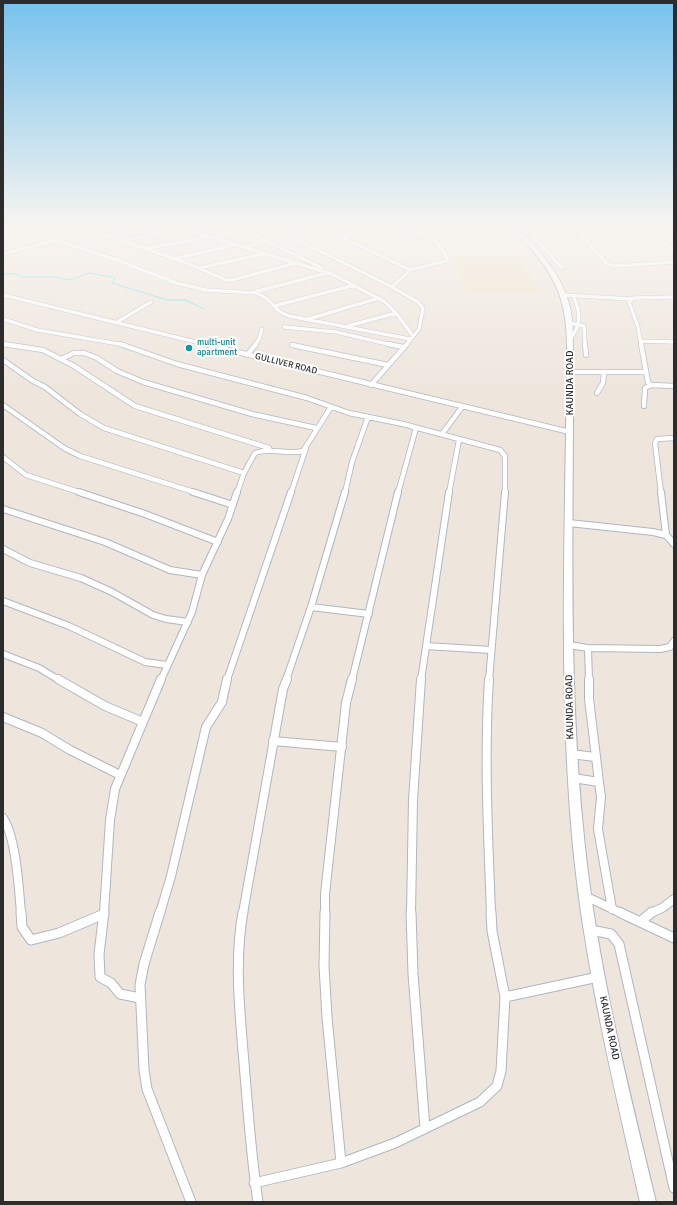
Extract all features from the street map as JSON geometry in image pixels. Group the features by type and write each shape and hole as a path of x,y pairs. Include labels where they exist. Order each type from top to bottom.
{"main road":[{"name":"KAUNDA ROAD","path":"556,281 574,323 570,339 569,523 569,645 571,754 573,778 585,896 598,977 648,1202"}],"street":[{"path":"175,281 206,290 254,292 294,281"},
{"path":"347,281 379,298 396,313 414,336"},
{"path":"371,385 414,336 421,324 423,308 418,302 380,281"},
{"path":"392,287 399,281"},
{"path":"274,306 355,285"},
{"path":"254,292 267,299 283,314 306,320 410,340"},
{"name":"GULLIVER ROAD","path":"3,295 570,432"},
{"path":"563,295 632,299 674,298"},
{"path":"573,296 577,302 578,309 574,323 584,326 586,355"},
{"path":"306,320 330,311 379,298"},
{"path":"632,299 629,302 637,322 648,382 651,385"},
{"path":"117,322 151,302"},
{"path":"567,308 577,302"},
{"path":"567,308 578,309"},
{"path":"344,327 396,313"},
{"path":"3,319 37,330 123,344 177,364 307,398 331,407 496,448 503,453 506,459 505,499 500,566 491,650 487,714 489,885 492,931 506,997 501,1071 496,1086 488,1096 480,1102 395,1143 342,1163 254,1183"},
{"path":"284,327 336,332 403,347"},
{"path":"247,354 259,339 262,329"},
{"path":"570,339 585,340"},
{"path":"641,341 674,342"},
{"path":"3,344 40,349 61,359 135,406 286,452"},
{"path":"292,344 388,365"},
{"path":"61,359 74,353 90,355 117,371 143,382 252,414 316,428"},
{"path":"3,360 33,381 45,387 80,414 104,428 244,473"},
{"path":"570,372 646,372"},
{"path":"597,393 603,383 604,372"},
{"path":"644,406 645,388 651,385 674,386"},
{"path":"3,405 64,448 80,456 233,504"},
{"path":"191,1202 147,1089 144,1070 140,985 144,964 172,876 206,727 222,702 229,672 274,546 306,448 316,428 331,407"},
{"path":"442,434 462,407"},
{"path":"258,1202 254,1183 238,989 238,957 242,918 282,689 311,607 344,498 352,462 368,417"},
{"path":"342,1163 327,1017 324,966 325,894 346,703 403,472 416,428"},
{"path":"674,438 657,439 655,443 666,535 674,544"},
{"path":"425,1128 413,974 411,923 412,832 418,700 447,505 459,440"},
{"path":"140,998 120,994 111,983 100,977 99,954 104,914 112,801 120,775 136,742 167,665 188,622 202,575 218,542 244,473 255,453 258,451 266,450 297,452 306,448"},
{"path":"3,457 26,475 145,514 218,542"},
{"path":"3,509 105,542 176,572 202,575"},
{"path":"569,523 653,532 666,535"},
{"path":"3,549 30,562 81,578 112,592 140,609 166,620 188,622"},
{"path":"3,601 69,626 145,662 167,665"},
{"path":"311,607 369,614"},
{"path":"569,645 588,648 660,649 673,647"},
{"path":"426,646 491,650"},
{"path":"588,648 589,699 595,757 602,797 598,830 612,909"},
{"path":"3,654 39,668 106,706 143,722"},
{"path":"3,717 42,733 70,750 120,775"},
{"path":"273,741 342,747"},
{"path":"571,754 595,757"},
{"path":"573,778 599,782"},
{"path":"3,818 10,827 19,886 22,927 31,940 59,934 104,914"},
{"path":"585,896 674,938"},
{"path":"640,922 652,912 662,908 674,899"},
{"path":"591,930 611,934 615,936 619,944 674,1188"},
{"path":"506,997 598,977"}],"shaded area":[{"path":"462,281 534,281 541,293 466,293"}],"waterway":[{"path":"113,281 112,283 167,300 185,300 204,309"}],"place":[{"name":"multi-unit apartment","path":"189,348"}]}
